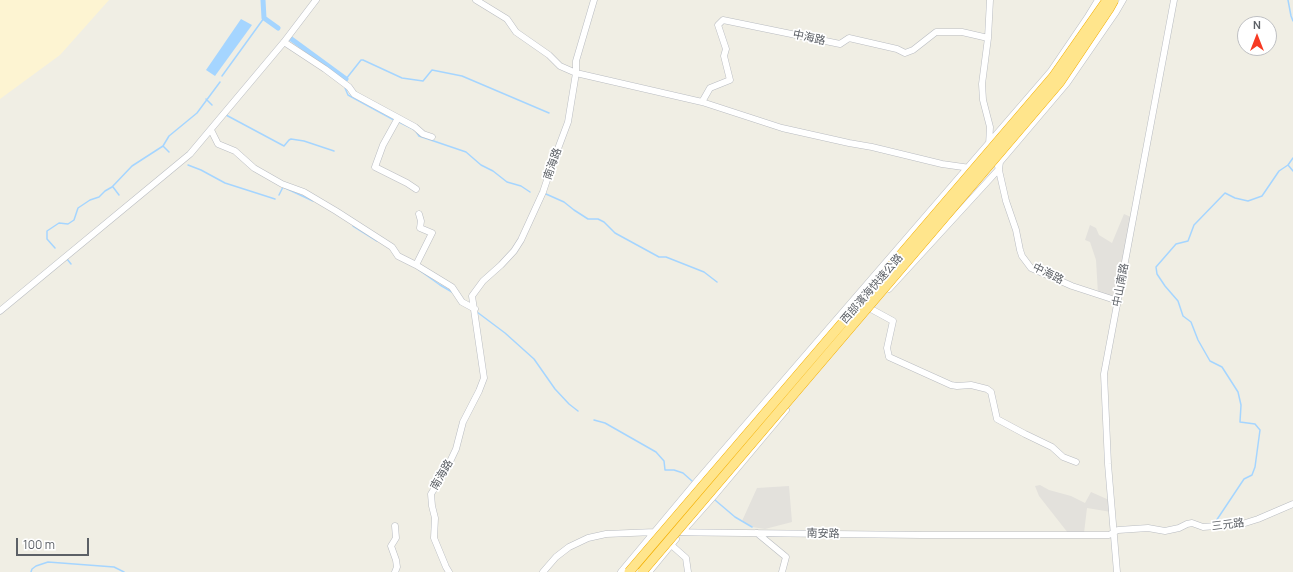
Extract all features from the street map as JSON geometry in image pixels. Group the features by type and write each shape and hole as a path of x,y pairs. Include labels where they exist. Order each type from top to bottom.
{"highway":[{"name":"西部濱海快速公路","path":"629,572 1053,77 1107,0"},
{"name":"西部濱海快速公路","path":"642,572 1060,82 1110,9 1114,0"}],"street":[{"path":"0,311 190,154 284,42 316,0"},
{"path":"476,0 507,19 516,32 549,55 560,66 576,73 702,102 782,128 849,143 872,146 942,164 967,168 999,169"},
{"path":"487,7 491,0"},
{"name":"南海路","path":"449,572 434,538 435,518 431,494 446,470 456,449 463,422 484,378 472,296 483,281 514,251 521,240 543,192 568,122 576,73 576,61 594,0"},
{"name":"中海路","path":"990,0 988,38 982,84 983,100 990,127 989,144 999,169 1022,256 1031,268 1072,286 1118,302"},
{"path":"621,572 697,480 1052,71 1098,0"},
{"path":"649,572 870,309 999,169 1000,162 1067,83 1123,0"},
{"name":"中山南路","path":"1118,572 1108,464 1104,374 1174,0"},
{"name":"中海路","path":"702,102 710,88 730,80 724,56 726,49 718,25 723,20 840,44 849,38 897,49 905,53 913,50 936,32 962,32 988,38"},
{"path":"284,42 325,69 346,85 354,94 415,127 423,134 432,137"},
{"path":"398,118 383,145 376,167 416,189"},
{"path":"211,130 218,144 235,151 254,168 282,184 304,192 392,246 398,256 452,287 462,302 475,309"},
{"path":"416,265 432,233 420,228 421,221 419,214"},
{"path":"870,309 892,321 887,348 890,357 951,385 971,385 987,389 991,392 998,420 1052,446 1063,456 1076,462"},
{"name":"三元路","path":"1114,531 1137,528 1165,531 1192,523 1204,527 1242,524 1293,504"},
{"path":"395,526 396,538 391,546 396,560 397,567 395,572"},
{"name":"南安路","path":"543,572 556,557 565,550 588,538 606,534 682,532 922,536 1078,536 1109,535 1114,531"},
{"path":"655,532 686,558 688,572"},
{"path":"757,533 786,557 782,572"}],"shaded area":[{"path":"1124,214 1131,217 1115,299 1098,294 1096,260 1090,242 1085,240 1090,225 1096,228 1099,235 1112,243"},
{"path":"1040,485 1049,490 1071,496 1085,503 1091,492 1109,500 1111,512 1087,508 1084,533 1068,533 1039,496 1035,486"},
{"path":"789,486 792,522 765,529 752,527 742,521 757,488"}],"sand":[{"path":"0,0 109,0 60,55 0,99"}],"water":[{"path":"241,19 252,25 215,76 206,70"}],"waterway":[{"path":"263,0 264,18 278,28"},
{"path":"1288,0 1293,21"},
{"path":"222,76 264,18"},
{"path":"290,38 346,79"},
{"path":"346,82 346,79 361,60 402,78 423,81 432,70 462,76 549,113"},
{"path":"55,248 47,239 47,231 59,223 68,224 74,220 78,208 90,200 99,197 112,187 132,166 163,146 169,136 197,113 220,82"},
{"path":"345,88 348,95 394,120"},
{"path":"206,99 212,105"},
{"path":"226,115 284,146 291,139 304,141 334,151"},
{"path":"399,122 415,130 419,136 466,152 481,165 493,171 507,182 521,186 530,192"},
{"path":"163,146 169,152"},
{"path":"1293,158 1288,165 1293,171"},
{"path":"188,165 225,183 275,199"},
{"path":"1214,524 1244,479 1252,475 1255,467 1260,430 1255,424 1240,422 1241,405 1238,392 1222,367 1210,361 1198,340 1191,322 1183,316 1178,301 1157,274 1156,267 1176,244 1188,241 1194,225 1225,193 1235,198 1248,201 1262,196 1279,171 1288,165"},
{"path":"113,187 119,195"},
{"path":"279,195 283,187 313,201"},
{"path":"546,194 564,202 588,219 598,219 604,222 615,233 659,257 666,257 704,272 717,282"},
{"path":"353,226 377,241"},
{"path":"67,259 71,264"},
{"path":"419,270 452,292"},
{"path":"477,312 505,333 534,359 555,389 578,411"},
{"path":"594,420 605,423 656,452 664,461 665,470 674,470 683,473 692,481"},
{"path":"715,500 735,517 752,527"},
{"path":"31,572 36,566 48,562 114,567 124,572"}]}
